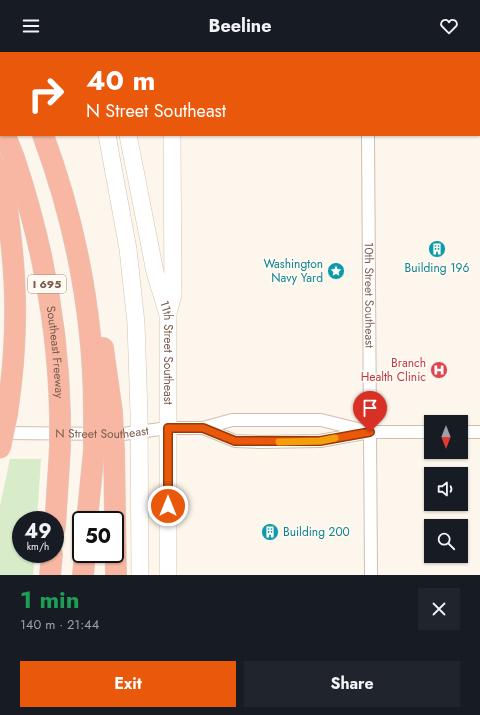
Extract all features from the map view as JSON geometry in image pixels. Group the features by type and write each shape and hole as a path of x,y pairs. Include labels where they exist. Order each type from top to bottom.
{"highway":[{"name":"Southeast Freeway","path":"5,136 5,159 27,200 46,277 57,356 60,448 56,511"},
{"name":"I 695","path":"45,141 67,210 84,288 103,413 94,450 89,511"},
{"path":"0,448 8,414 15,348 15,297 5,159"},
{"path":"103,413 114,449 116,575"},
{"path":"50,575 51,563"},
{"path":"83,575 84,563"}],"main road":[{"path":"107,136 122,208 132,280 136,324 140,432 140,575"},
{"name":"11th Street Southeast","path":"128,136 155,272 168,315 168,575"},
{"path":"168,315 173,294 172,136"}],"street":[{"path":"0,142 10,136"},
{"name":"10th Street Southeast","path":"368,136 371,575"},
{"name":"N Street Southeast","path":"0,433 123,434 168,428 203,428 232,420 321,420 370,432"},
{"name":"N Street Southeast","path":"203,428 235,441 320,441 370,432 424,432"},
{"path":"468,432 480,432"}],"green space":[{"path":"10,459 41,459 38,511 12,511 12,563 34,563 33,575 0,575 0,506"}],"slow traffic":[{"path":"279,442 320,441 335,438"}],"place":[{"name":"Building 196","path":"437,249"},
{"name":"Washington Navy Yard","path":"336,271"},
{"name":"Branch Health Clinic","path":"439,370"},
{"name":"Building 200","path":"270,532"}],"route":[{"path":"168,506 168,428 203,428 235,441 320,441 370,432"}]}
